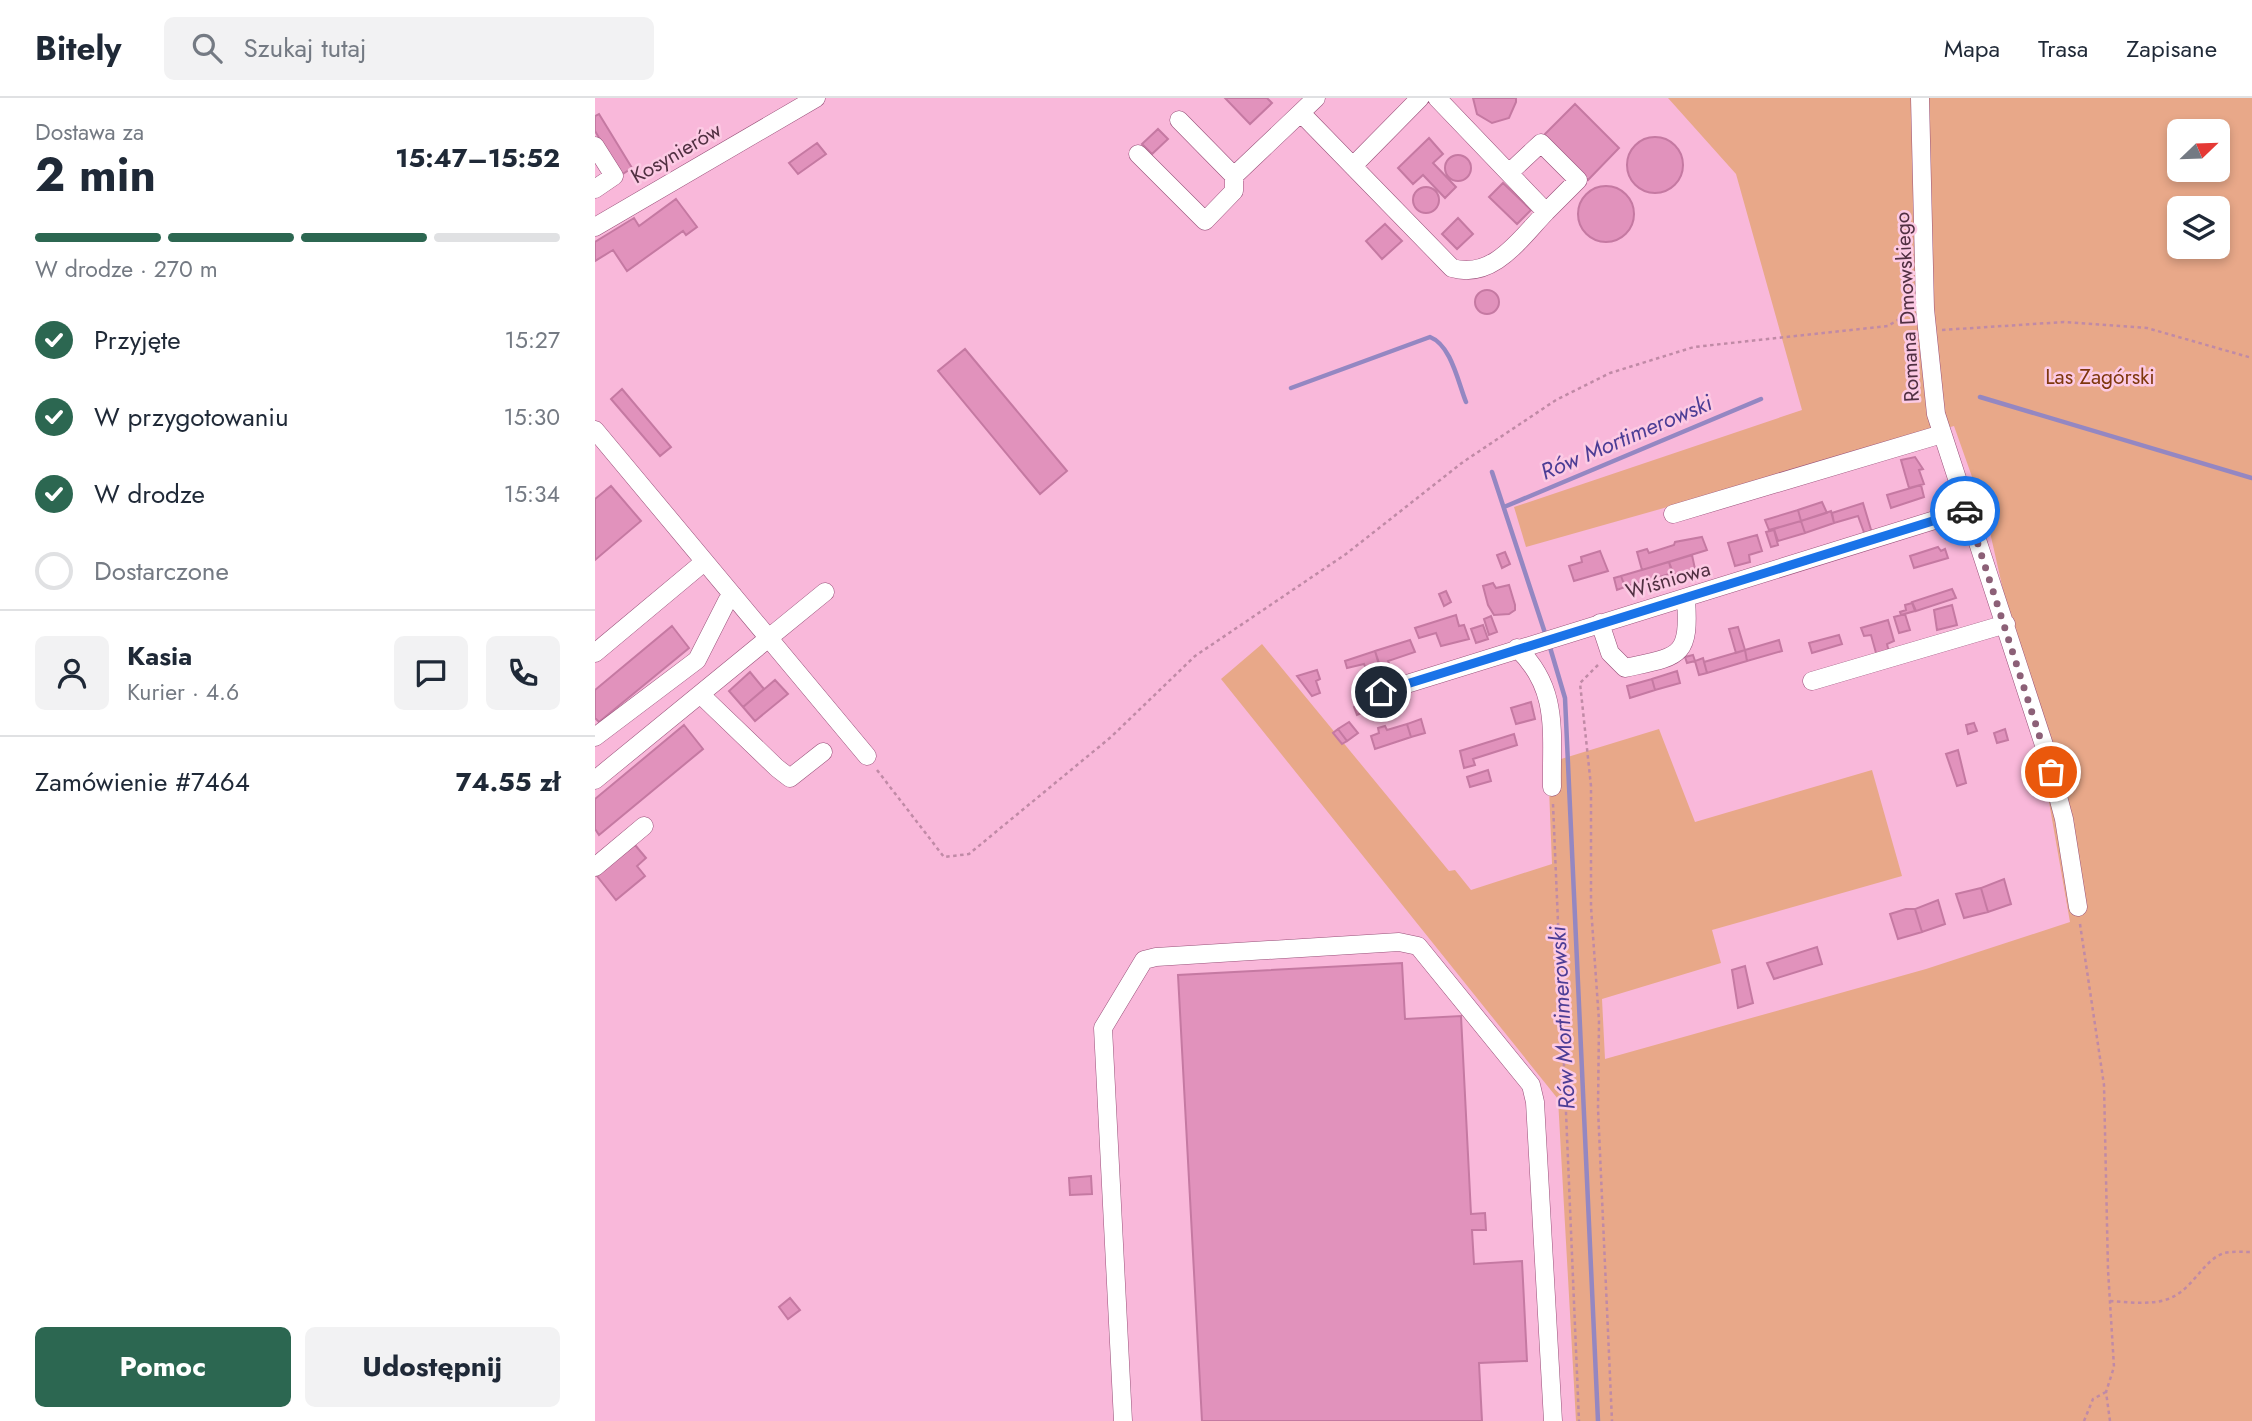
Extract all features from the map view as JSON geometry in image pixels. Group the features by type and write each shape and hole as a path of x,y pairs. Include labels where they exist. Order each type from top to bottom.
{"street":[{"name":"Kosynierów","path":"595,227 816,98"},
{"path":"1234,176 1316,98"},
{"path":"1353,166 1420,98"},
{"path":"1437,98 1546,212"},
{"name":"Romana Dmowskiego","path":"1920,98 1927,331 1936,414 2045,748 2064,819 2078,907"},
{"path":"1301,113 1452,268 1462,271 1486,268 1497,262 1579,180 1541,143 1509,173"},
{"path":"1138,154 1205,221 1234,191 1234,176 1179,120"},
{"path":"595,146 614,176 595,189"},
{"path":"596,432 867,756"},
{"path":"1673,514 1942,434"},
{"name":"Wiśniowa","path":"1381,692 1525,645 1686,599 1967,510"},
{"path":"595,653 704,562"},
{"path":"595,780 769,639 796,612 825,592"},
{"path":"595,737 697,660 727,601 733,596"},
{"path":"1600,623 1610,653 1625,668 1658,661 1681,651 1688,636 1686,599"},
{"path":"1812,681 2006,624"},
{"path":"1525,645 1551,702 1552,787"},
{"path":"700,694 790,778 823,752"},
{"path":"595,867 644,826"},
{"path":"1123,1421 1103,1028 1115,1006 1144,960 1156,957 1399,942 1418,946 1531,1085 1535,1102 1553,1421"}],"path":[{"path":"867,756 944,857 969,854 1111,737 1195,656 1346,554 1463,461 1556,400 1610,373 1694,347 1888,326 1914,310 1926,309"},
{"path":"1927,331 2064,322 2147,328 2252,358"},
{"path":"1610,653 1580,683 1591,786 1591,907 1599,1021 1598,1110 1612,1421"},
{"path":"1552,787 1580,1421"},
{"path":"2078,907 2104,1085 2114,1367 2106,1392 2110,1421"},
{"path":"2110,1301 2146,1303 2166,1300 2188,1289 2210,1264 2224,1253 2252,1252"},
{"path":"2084,1421 2093,1399 2106,1392"}],"green space":[{"name":"Las Zagórski","path":"1668,98 2252,98 2252,1421 1576,1421 1558,1099 1221,679 1262,644 1449,871 1455,870 1471,890 1552,864 1548,763 1659,729 1695,822 1872,770 1902,876 1712,930 1721,963 1602,999 1605,1059 1926,969 2070,922 2042,762 1987,519 1954,426 1526,547 1514,507 1802,410 1736,174"}],"building":[{"path":"1225,98 1267,98 1272,103 1250,124"},
{"path":"1473,98 1516,98 1516,102 1509,118 1492,123 1477,114"},
{"path":"1575,104 1619,148 1588,180 1544,135"},
{"path":"599,114 632,168 621,175 595,131 595,116"},
{"path":"1158,129 1168,139 1152,154 1142,144"},
{"path":"1655,137 1670,142 1678,150 1683,165 1678,180 1670,188 1655,193 1640,188 1632,180 1627,165 1632,150 1640,142"},
{"path":"1429,138 1443,154 1433,163 1456,187 1445,198 1423,175 1413,184 1398,168"},
{"path":"817,143 826,154 798,174 789,163"},
{"path":"1458,155 1468,158 1471,168 1468,178 1458,181 1448,178 1445,168 1448,158"},
{"path":"1503,183 1531,210 1517,224 1489,197"},
{"path":"1606,186 1621,191 1629,199 1634,214 1629,229 1621,237 1606,242 1591,237 1583,229 1578,214 1583,199 1591,191"},
{"path":"1426,187 1436,190 1439,200 1436,210 1426,213 1416,210 1413,200 1416,190"},
{"path":"676,199 697,227 686,235 683,231 627,271 613,250 595,261 595,242 634,218 639,226"},
{"path":"1458,218 1473,234 1457,249 1442,234"},
{"path":"1385,224 1402,241 1382,259 1366,241"},
{"path":"1487,290 1498,297 1499,302 1492,313 1487,314 1476,307 1475,302 1482,291"},
{"path":"965,349 1067,471 1040,494 938,371"},
{"path":"622,389 671,447 660,456 611,399"},
{"path":"1915,457 1923,469 1919,470 1924,484 1909,488 1901,460"},
{"path":"1921,485 1924,497 1891,508 1887,495"},
{"path":"611,486 641,521 595,560 595,499"},
{"path":"1822,502 1827,513 1801,521 1798,510"},
{"path":"1863,503 1872,533 1865,535 1858,516 1834,523 1832,513"},
{"path":"1798,510 1801,521 1769,530 1765,520"},
{"path":"1831,511 1834,523 1805,533 1801,521"},
{"path":"1801,521 1805,533 1778,541 1774,529"},
{"path":"1774,530 1778,545 1771,547 1766,532"},
{"path":"1757,535 1762,551 1749,555 1750,562 1735,566 1728,543"},
{"path":"1702,537 1707,550 1642,570 1637,552 1647,549 1649,553 1674,545 1675,542"},
{"path":"1938,547 1941,551 1945,549 1948,558 1914,568 1910,556"},
{"path":"1600,551 1608,571 1574,581 1569,566 1582,562 1581,557"},
{"path":"1505,552 1510,564 1502,568 1497,555"},
{"path":"1692,555 1695,569 1674,575 1669,562"},
{"path":"1669,562 1672,573 1657,578 1659,584 1650,586 1647,580 1625,587 1621,576"},
{"path":"1621,576 1625,587 1617,590 1614,578"},
{"path":"1493,583 1496,588 1509,585 1515,610 1509,614 1494,615 1488,605 1483,586"},
{"path":"1952,589 1956,598 1916,611 1912,602"},
{"path":"1446,591 1451,602 1444,606 1439,594"},
{"path":"1912,603 1915,611 1901,615 1900,612 1906,610 1905,605"},
{"path":"1952,605 1957,625 1937,630 1934,610"},
{"path":"1905,614 1910,630 1899,633 1894,617"},
{"path":"1456,615 1459,626 1464,625 1469,639 1441,646 1436,633 1419,638 1415,628"},
{"path":"1491,616 1497,632 1489,635 1484,619"},
{"path":"1888,620 1894,641 1887,644 1890,657 1878,660 1871,635 1864,636 1861,628"},
{"path":"1483,625 1488,639 1476,643 1471,629"},
{"path":"672,626 689,648 599,722 595,718 595,690"},
{"path":"1738,627 1745,650 1736,653 1729,629"},
{"path":"1839,635 1842,644 1812,653 1809,643"},
{"path":"1410,640 1415,652 1388,661 1389,663 1383,666 1379,663 1375,651"},
{"path":"1779,640 1782,651 1747,661 1745,650"},
{"path":"1745,650 1747,661 1707,673 1704,662"},
{"path":"1375,651 1383,679 1371,683 1364,664 1347,668 1345,661"},
{"path":"1693,655 1695,661 1687,663 1685,657"},
{"path":"1703,658 1707,673 1699,675 1695,661"},
{"path":"1317,670 1320,679 1316,681 1320,693 1312,696 1297,676"},
{"path":"1677,671 1680,683 1655,690 1652,679"},
{"path":"750,672 764,689 743,707 729,691"},
{"path":"1652,679 1655,690 1630,698 1627,686"},
{"path":"775,680 788,694 755,721 743,707"},
{"path":"1367,701 1371,709 1357,715 1354,707"},
{"path":"1531,702 1535,719 1516,724 1511,708"},
{"path":"1421,719 1425,733 1411,737 1407,724"},
{"path":"1349,722 1358,733 1347,741 1338,729"},
{"path":"1974,723 1977,731 1968,734 1966,725"},
{"path":"1407,724 1411,737 1375,749 1371,736 1379,733 1378,728 1385,726 1387,730"},
{"path":"684,725 703,749 599,835 595,829 595,799"},
{"path":"1338,729 1347,741 1342,744 1333,733"},
{"path":"2005,729 2008,740 1997,743 1994,733"},
{"path":"1514,734 1517,745 1473,759 1475,765 1464,768 1460,751"},
{"path":"1958,750 1966,783 1957,786 1946,754"},
{"path":"1488,770 1491,781 1470,787 1467,777"},
{"path":"635,845 646,858 637,866 645,876 616,900 597,876"},
{"path":"2004,879 2011,904 1988,912 1981,888"},
{"path":"1981,888 1988,912 1964,918 1956,894"},
{"path":"1938,900 1945,924 1922,932 1915,909"},
{"path":"1915,909 1922,932 1898,939 1890,914"},
{"path":"1817,947 1822,964 1774,979 1767,963"},
{"path":"1402,963 1405,1019 1461,1016 1471,1214 1485,1213 1486,1230 1472,1230 1474,1264 1522,1261 1527,1361 1479,1363 1482,1421 1202,1421 1178,975"},
{"path":"1745,966 1753,1003 1738,1008 1732,970"},
{"path":"1091,1176 1092,1194 1070,1195 1069,1178"},
{"path":"790,1298 800,1310 788,1319 779,1307"}],"waterway":[{"path":"1291,388 1430,337 1437,341 1449,356 1466,402"},
{"name":"Rów Mortimerowski","path":"1980,397 2252,478"},
{"name":"Rów Mortimerowski","path":"1504,507 1761,399"},
{"path":"1492,472 1546,636"},
{"name":"Rów Mortimerowski","path":"1549,644 1565,698 1598,1421"}],"way so far":[{"path":"1965,511 1967,510 2006,624 2051,772"}],"route":[{"path":"1381,692 1548,638 1686,599 1965,511"}]}
